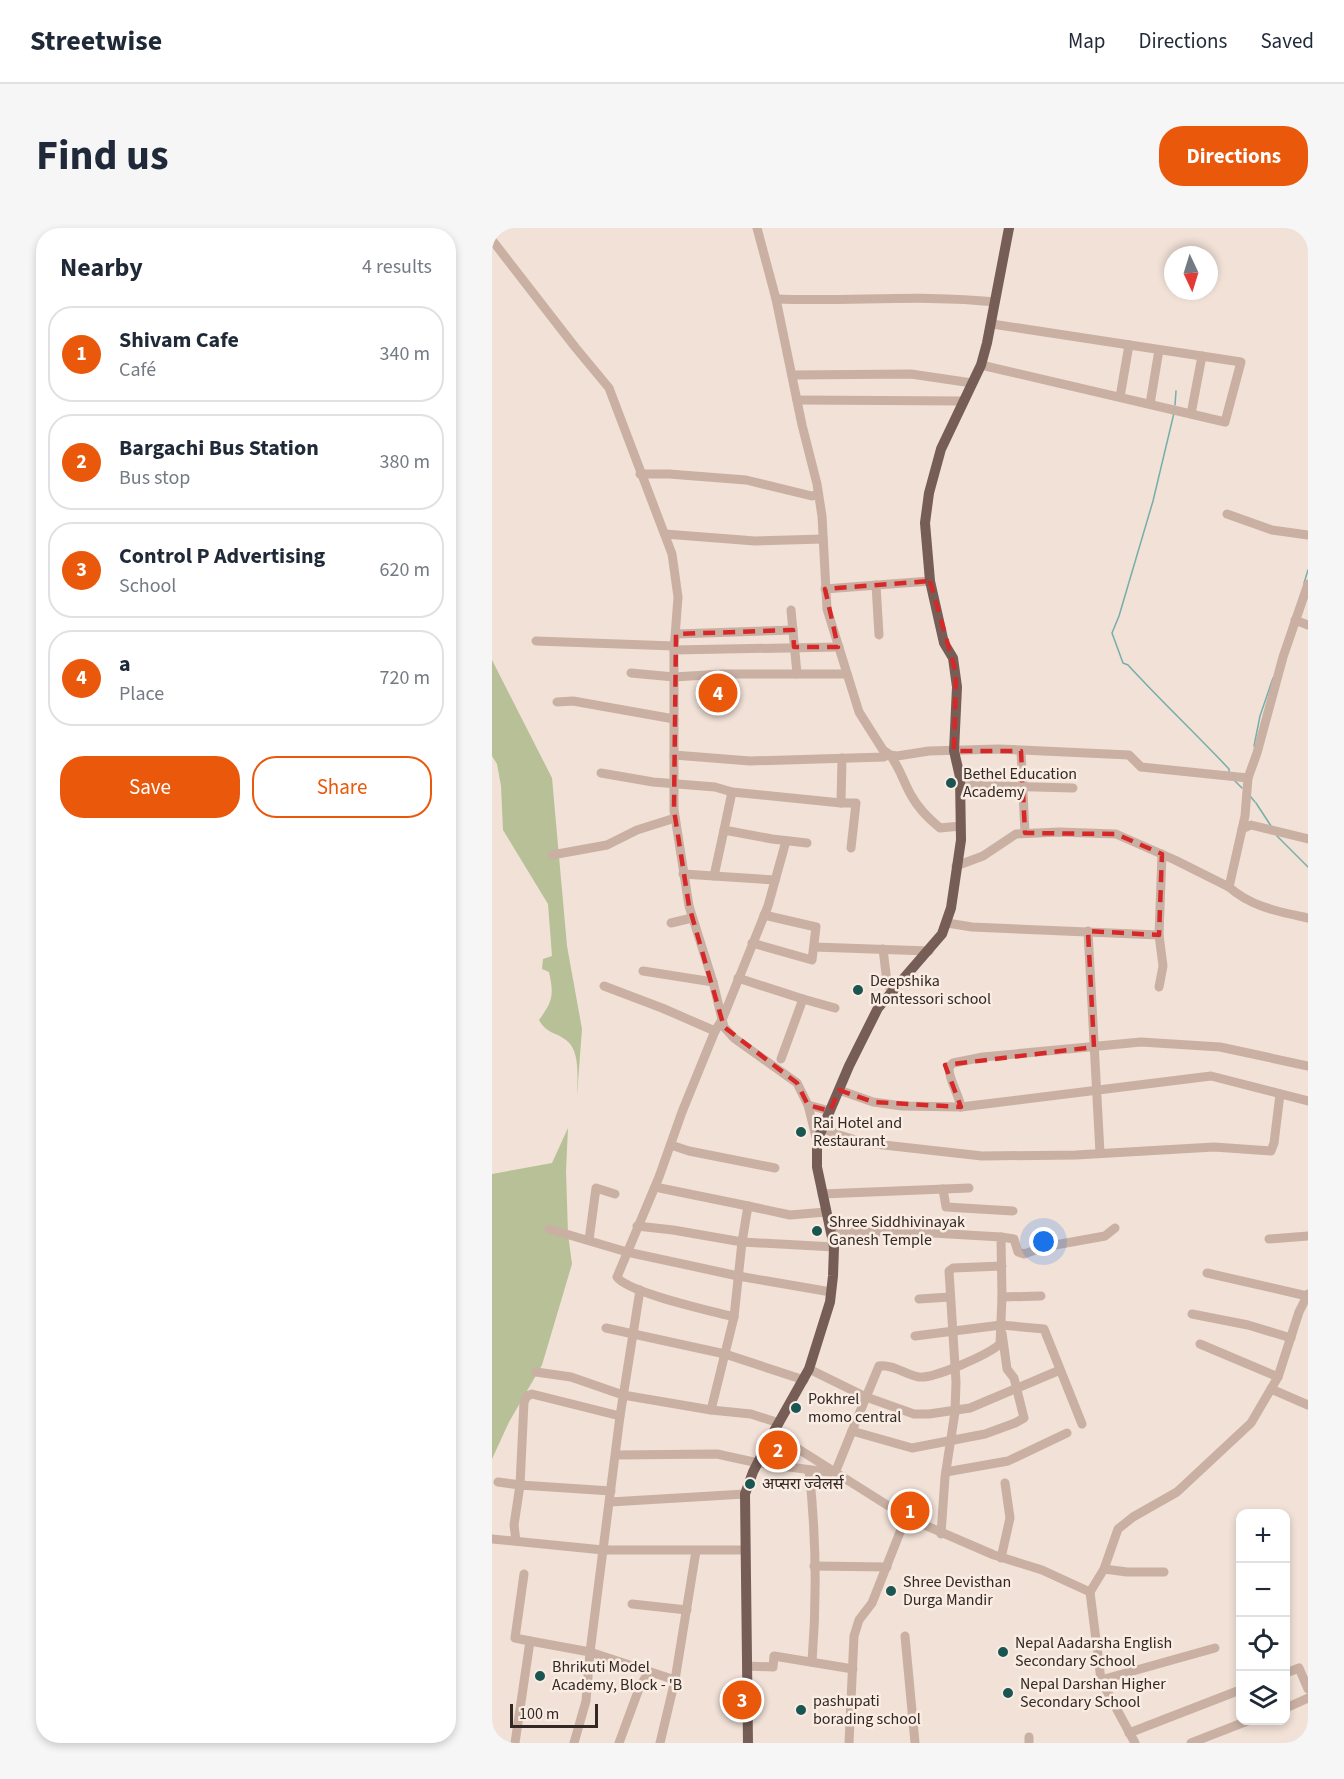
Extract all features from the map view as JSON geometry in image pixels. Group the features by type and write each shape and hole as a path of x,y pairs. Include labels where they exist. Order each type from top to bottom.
{"main road":[{"path":"748,1743 745,1494 776,1428 807,1374 830,1302 834,1247 817,1167 817,1141 878,1008 942,934 951,908 962,840 960,785 954,751 956,673 953,658 944,643 930,581 925,523 929,493 941,449 981,365 992,324 1009,228"}],"street":[{"path":"757,228 776,298 818,494 827,609 859,712 883,750 900,768 910,794 931,821 940,828 961,826"},
{"path":"492,240 575,348 609,388 672,554 678,597 674,648 675,818 692,918 713,982 724,1027 734,1038 797,1083 807,1105 817,1141"},
{"path":"776,298 808,300 946,298 995,303"},
{"path":"981,365 1225,422 1241,362 992,324"},
{"path":"1120,397 1129,345"},
{"path":"1150,405 1160,350"},
{"path":"1191,414 1202,356"},
{"path":"792,375 911,375 972,384"},
{"path":"797,400 963,401"},
{"path":"640,474 746,480 812,496 818,494"},
{"path":"1227,514 1272,530 1308,535"},
{"path":"664,534 755,540 823,539"},
{"path":"825,589 930,581"},
{"path":"1229,887 1246,824 1248,778 1257,753 1271,696 1308,584"},
{"path":"876,585 879,635"},
{"path":"791,610 797,674"},
{"path":"1295,620 1308,625"},
{"path":"676,634 793,630"},
{"path":"536,642 674,648 839,647"},
{"path":"631,673 674,677 847,674"},
{"path":"557,702 573,700 674,719"},
{"path":"674,755 750,761 884,757 889,754 999,749 1129,755 1141,767 1248,778"},
{"path":"1021,751 1025,833"},
{"path":"841,803 842,758"},
{"path":"601,773 653,782 716,787 732,792 856,803 851,848"},
{"path":"960,785 1073,788"},
{"path":"714,876 732,792"},
{"path":"552,855 607,845 637,830 675,818"},
{"path":"1246,824 1308,839"},
{"path":"724,831 807,843"},
{"path":"956,866 983,856 1016,834 1059,832 1116,834 1229,887 1235,893 1267,910 1308,918"},
{"path":"734,1317 639,1290 620,1281 617,1277 655,1187 682,1112 764,915 786,841"},
{"path":"1159,987 1163,966 1159,935 1162,854"},
{"path":"683,874 775,880"},
{"path":"752,944 812,960 816,927 764,915"},
{"path":"671,922 692,918"},
{"path":"947,923 972,927 1159,935"},
{"path":"1088,931 1100,1153"},
{"path":"814,947 929,951"},
{"path":"883,949 887,982 891,991"},
{"path":"643,971 713,982"},
{"path":"738,978 835,1008"},
{"path":"604,986 715,1031"},
{"path":"781,1059 803,999"},
{"path":"961,1107 959,1096 948,1072 949,1067 953,1063 983,1057 1141,1042 1220,1047 1308,1066"},
{"path":"839,1090 873,1102 902,1106 961,1107 1211,1076 1308,1101"},
{"path":"822,1128 866,1143 982,1156 1076,1155 1214,1147 1271,1151 1280,1094"},
{"path":"807,1105 830,1111"},
{"path":"671,1145 689,1151 775,1168"},
{"path":"655,1187 790,1215 826,1212"},
{"path":"589,1240 596,1188 615,1194"},
{"path":"822,1194 969,1188"},
{"path":"943,1189 946,1207 1013,1211"},
{"path":"711,1410 734,1317 748,1206"},
{"path":"637,1226 742,1242 834,1247"},
{"path":"549,1228 627,1252 738,1276 831,1292"},
{"path":"831,1232 915,1232 1001,1237 1014,1239 1018,1252 1024,1254 1044,1247 1105,1236 1115,1228"},
{"path":"1269,1239 1308,1236"},
{"path":"852,1431 912,1448 985,1434 1024,1418 1014,1378 1007,1369 1002,1329 1001,1237"},
{"path":"941,1534 946,1472 955,1412 956,1367 950,1297 951,1269 1002,1266"},
{"path":"1135,1743 1101,1680 1090,1592 1104,1569 1118,1529 1133,1517 1177,1492 1251,1423 1278,1377 1299,1312 1308,1295 1207,1273"},
{"path":"574,1743 586,1701 590,1652 620,1416 639,1290"},
{"path":"1002,1297 1041,1296"},
{"path":"919,1299 950,1297"},
{"path":"1192,1314 1248,1325 1291,1338"},
{"path":"606,1328 807,1374 914,1414 955,1412 970,1408 1060,1370"},
{"path":"835,1473 879,1366 925,1378 956,1367 998,1347 1002,1329"},
{"path":"915,1336 952,1330 1044,1329 1082,1424"},
{"path":"1200,1344 1278,1377"},
{"path":"536,1372 571,1377 623,1395 711,1410 751,1414 776,1428 835,1473 906,1517 941,1534 1001,1558 1042,1570 1090,1592"},
{"path":"1271,1389 1308,1405"},
{"path":"516,1541 514,1526 520,1485 524,1402 527,1396 532,1395 620,1416"},
{"path":"946,1472 1008,1461 1067,1433"},
{"path":"616,1455 717,1454 758,1463 835,1473"},
{"path":"809,1470 814,1514 812,1662"},
{"path":"498,1482 611,1491"},
{"path":"1001,1558 1010,1518 1005,1483"},
{"path":"610,1502 745,1494"},
{"path":"849,1743 854,1636 859,1620 872,1603 906,1517"},
{"path":"492,1539 603,1550 745,1550"},
{"path":"660,1743 675,1680 696,1551"},
{"path":"814,1566 887,1567"},
{"path":"1104,1569 1164,1572"},
{"path":"524,1574 515,1638 590,1652 675,1680"},
{"path":"632,1604 687,1610"},
{"path":"905,1636 915,1743"},
{"path":"515,1743 530,1641"},
{"path":"1101,1680 1215,1648"},
{"path":"747,1666 773,1667 774,1656 853,1670"},
{"path":"1290,1671 1299,1668 1308,1689"},
{"path":"619,1743 640,1686 649,1672"},
{"path":"1129,1733 1236,1692"},
{"path":"1290,1706 1308,1698"},
{"path":"1191,1743 1237,1725"}],"highlighted area":[{"path":"930,581 956,673 954,751 1021,751 1025,833 1116,834 1162,854 1159,935 1088,931 1094,1047 945,1065 961,1107 873,1102 839,1090 830,1111 808,1105 797,1083 724,1027 689,906 674,810 676,634 793,630 794,647 838,647 825,589"}],"green space":[{"path":"492,660 552,778 567,946 582,1029 577,1095 577,1066 571,1045 548,1030 539,1020 550,1003 552,992 549,972 542,969 543,959 552,956 548,904 503,830 501,786 497,764 492,756"},
{"path":"568,1128 566,1171 568,1234 572,1264 542,1365 509,1422 492,1459 492,1174 552,1163"}],"waterway":[{"path":"1175,405 1176,391"},
{"path":"1174,413 1153,501 1112,633 1123,663 1128,665 1217,756 1229,769 1229,773"},
{"path":"1304,583 1308,570"},
{"path":"1254,746 1260,716 1273,678"},
{"path":"1235,781 1242,788"},
{"path":"1250,796 1255,802"},
{"path":"1256,803 1271,826"},
{"path":"1277,836 1308,867"}],"place":[{"name":"a","path":"718,693"},
{"name":"Bethel Education Academy","path":"951,783"},
{"name":"Deepshika Montessori school","path":"858,990"},
{"name":"Rai Hotel and Restaurant","path":"801,1132"},
{"name":"Shree Siddhivinayak Ganesh Temple","path":"817,1231"},
{"name":"Pokhrel momo central","path":"796,1408"},
{"name":"Bargachi Bus Station","path":"778,1450"},
{"name":"अप्सरा ज्वेलर्स","path":"750,1484"},
{"name":"Shivam Cafe","path":"910,1511"},
{"name":"Shree Devisthan Durga Mandir","path":"891,1591"},
{"name":"Nepal Aadarsha English Secondary School","path":"1003,1652"},
{"name":"Bhrikuti Model Academy, Block - 'B","path":"540,1676"},
{"name":"Nepal Darshan Higher Secondary School","path":"1008,1693"},
{"name":"Control P Advertising","path":"742,1700"},
{"name":"pashupati borading school","path":"801,1710"}]}
